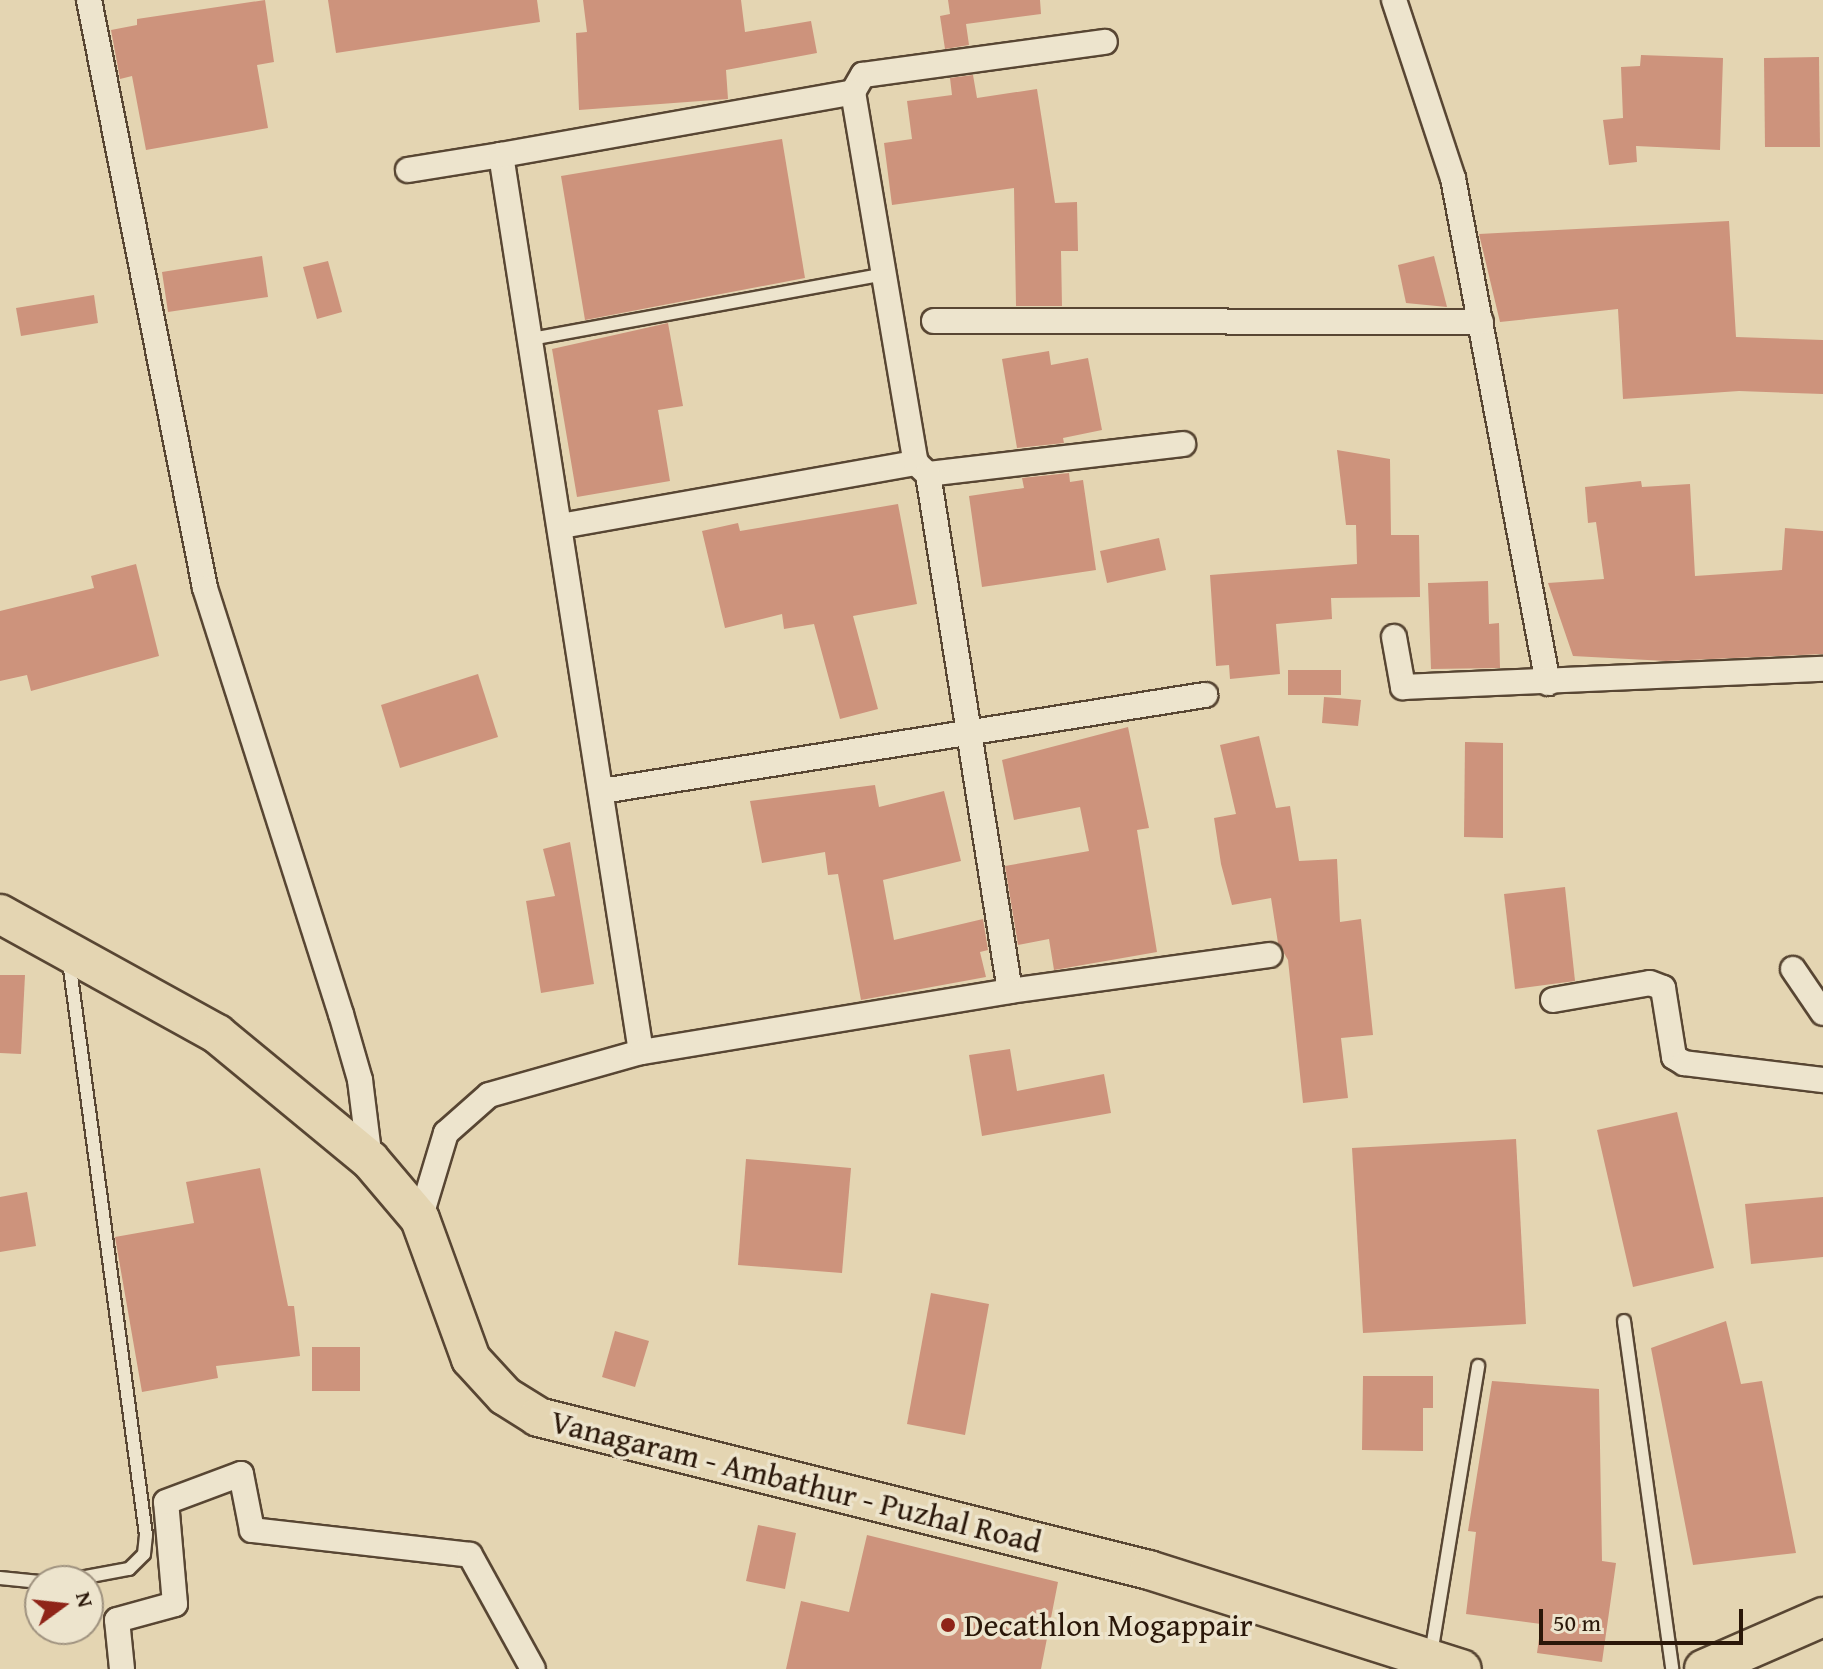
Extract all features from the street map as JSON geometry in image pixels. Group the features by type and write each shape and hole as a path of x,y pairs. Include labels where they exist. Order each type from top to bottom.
{"main road":[{"name":"Vanagaram - Ambathur - Puzhal Road","path":"0,914 217,1034 370,1160 420,1219 471,1359 505,1396 538,1417 1149,1570 1446,1665"},
{"path":"1704,1669 1823,1617"}],"street":[{"path":"89,0 205,588 341,1014 360,1080 370,1160"},
{"path":"1394,0 1453,178 1548,683"},
{"path":"1010,991 922,469 853,92 863,75 1105,42"},
{"path":"408,170 853,92"},
{"path":"501,155 641,1052"},
{"path":"934,321 1481,322"},
{"path":"561,526 922,469 1183,444"},
{"path":"1394,637 1403,687 1823,669"},
{"path":"602,791 1205,695"},
{"path":"420,1219 446,1133 489,1095 641,1052 1010,991 1270,955"},
{"path":"1793,969 1823,1013"},
{"path":"1553,1000 1650,983 1663,988 1674,1057 1684,1063 1823,1080"},
{"path":"122,1669 117,1620 175,1604 166,1502 241,1474 252,1530 470,1555 533,1669"}],"lane":[{"path":"531,339 884,274"},
{"path":"68,952 146,1535 144,1554 129,1569 104,1574"},
{"path":"1624,1321 1672,1669"},
{"path":"1446,1665 1478,1366"},
{"path":"0,1578 24,1580"}],"building":[{"path":"265,0 274,62 257,65 268,128 146,150 132,76 120,79 111,30 137,25 137,19"},
{"path":"328,0 537,0 540,22 336,53"},
{"path":"583,0 741,0 745,32 811,21 817,53 726,70 728,99 579,110 576,33 587,32"},
{"path":"948,0 1040,0 1041,14 966,24 969,45 945,49 940,16 950,14"},
{"path":"1641,55 1723,58 1720,150 1636,146 1637,162 1609,165 1603,120 1623,118 1621,67 1640,66"},
{"path":"1819,57 1820,147 1765,147 1764,58"},
{"path":"973,75 977,98 1037,89 1055,203 1077,202 1078,251 1061,251 1062,306 1016,306 1014,188 892,205 884,143 912,139 907,101 952,95 950,78"},
{"path":"782,139 805,278 585,320 561,176"},
{"path":"1729,221 1736,337 1823,340 1823,394 1739,391 1623,399 1618,309 1500,322 1479,234"},
{"path":"262,256 268,297 168,312 162,272"},
{"path":"1434,256 1447,307 1406,303 1398,265"},
{"path":"328,261 342,312 317,319 303,267"},
{"path":"94,295 98,323 21,336 16,308"},
{"path":"668,323 683,406 658,410 670,481 577,497 552,349"},
{"path":"1049,351 1051,365 1088,358 1102,430 1063,438 1064,443 1017,448 1002,359"},
{"path":"1337,450 1390,459 1391,535 1419,535 1420,597 1331,598 1332,619 1276,624 1280,674 1230,679 1229,665 1216,666 1210,575 1357,564 1356,525 1346,525"},
{"path":"1069,473 1070,482 1083,480 1096,570 982,587 969,496 1024,488 1022,478"},
{"path":"1641,481 1642,487 1690,484 1695,576 1782,570 1785,528 1823,531 1823,654 1666,661 1573,656 1548,583 1604,579 1596,522 1588,523 1585,487"},
{"path":"898,504 917,604 853,616 878,709 840,719 814,624 784,629 782,614 725,628 702,531 738,523 740,531"},
{"path":"1159,538 1166,570 1107,583 1100,551"},
{"path":"136,564 159,656 31,691 27,675 0,681 0,611 94,588 91,576"},
{"path":"1488,581 1489,624 1499,623 1500,668 1431,669 1428,583"},
{"path":"1288,670 1341,670 1341,695 1288,695"},
{"path":"478,674 498,737 400,768 381,705"},
{"path":"1324,697 1361,700 1358,726 1322,723"},
{"path":"1128,727 1149,828 1137,830 1157,952 1054,970 1049,939 1018,945 1005,866 1089,851 1080,807 1014,820 1002,760"},
{"path":"1259,736 1276,808 1290,806 1299,861 1337,859 1340,922 1361,919 1373,1035 1341,1038 1348,1098 1303,1103 1288,960 1278,943 1271,898 1232,905 1221,864 1214,818 1236,814 1220,745"},
{"path":"1465,742 1503,743 1503,838 1464,837"},
{"path":"875,785 879,807 944,791 961,861 883,880 894,940 983,919 988,950 980,952 986,977 861,1000 838,874 828,875 825,852 762,863 750,801"},
{"path":"570,842 594,984 541,993 526,901 555,896 543,849"},
{"path":"1565,887 1575,981 1515,989 1504,894"},
{"path":"0,975 25,975 21,1054 0,1053"},
{"path":"1010,1049 1017,1091 1104,1074 1111,1113 982,1136 969,1055"},
{"path":"1677,1112 1714,1268 1633,1287 1597,1130"},
{"path":"1516,1139 1526,1324 1363,1333 1352,1148"},
{"path":"746,1159 851,1168 842,1273 738,1265"},
{"path":"260,1168 288,1306 294,1306 300,1356 216,1366 218,1378 142,1392 115,1237 194,1223 186,1182"},
{"path":"27,1192 36,1246 0,1252 0,1197"},
{"path":"1823,1197 1823,1257 1751,1264 1745,1204"},
{"path":"931,1293 989,1304 965,1435 907,1424"},
{"path":"1726,1321 1741,1384 1762,1381 1796,1553 1693,1565 1651,1348"},
{"path":"615,1331 649,1341 635,1387 602,1377"},
{"path":"312,1347 360,1347 360,1391 312,1391"},
{"path":"1363,1376 1433,1376 1433,1408 1423,1408 1423,1451 1362,1450"},
{"path":"1492,1381 1599,1389 1602,1561 1616,1563 1602,1662 1537,1653 1541,1624 1466,1614 1476,1532 1468,1531"},
{"path":"758,1525 796,1533 785,1589 746,1581"},
{"name":"Decathlon Mogappair","path":"867,1535 1058,1582 1041,1669 786,1669 801,1601 849,1612"}],"place":[{"name":"Decathlon Mogappair","path":"948,1625"}]}
